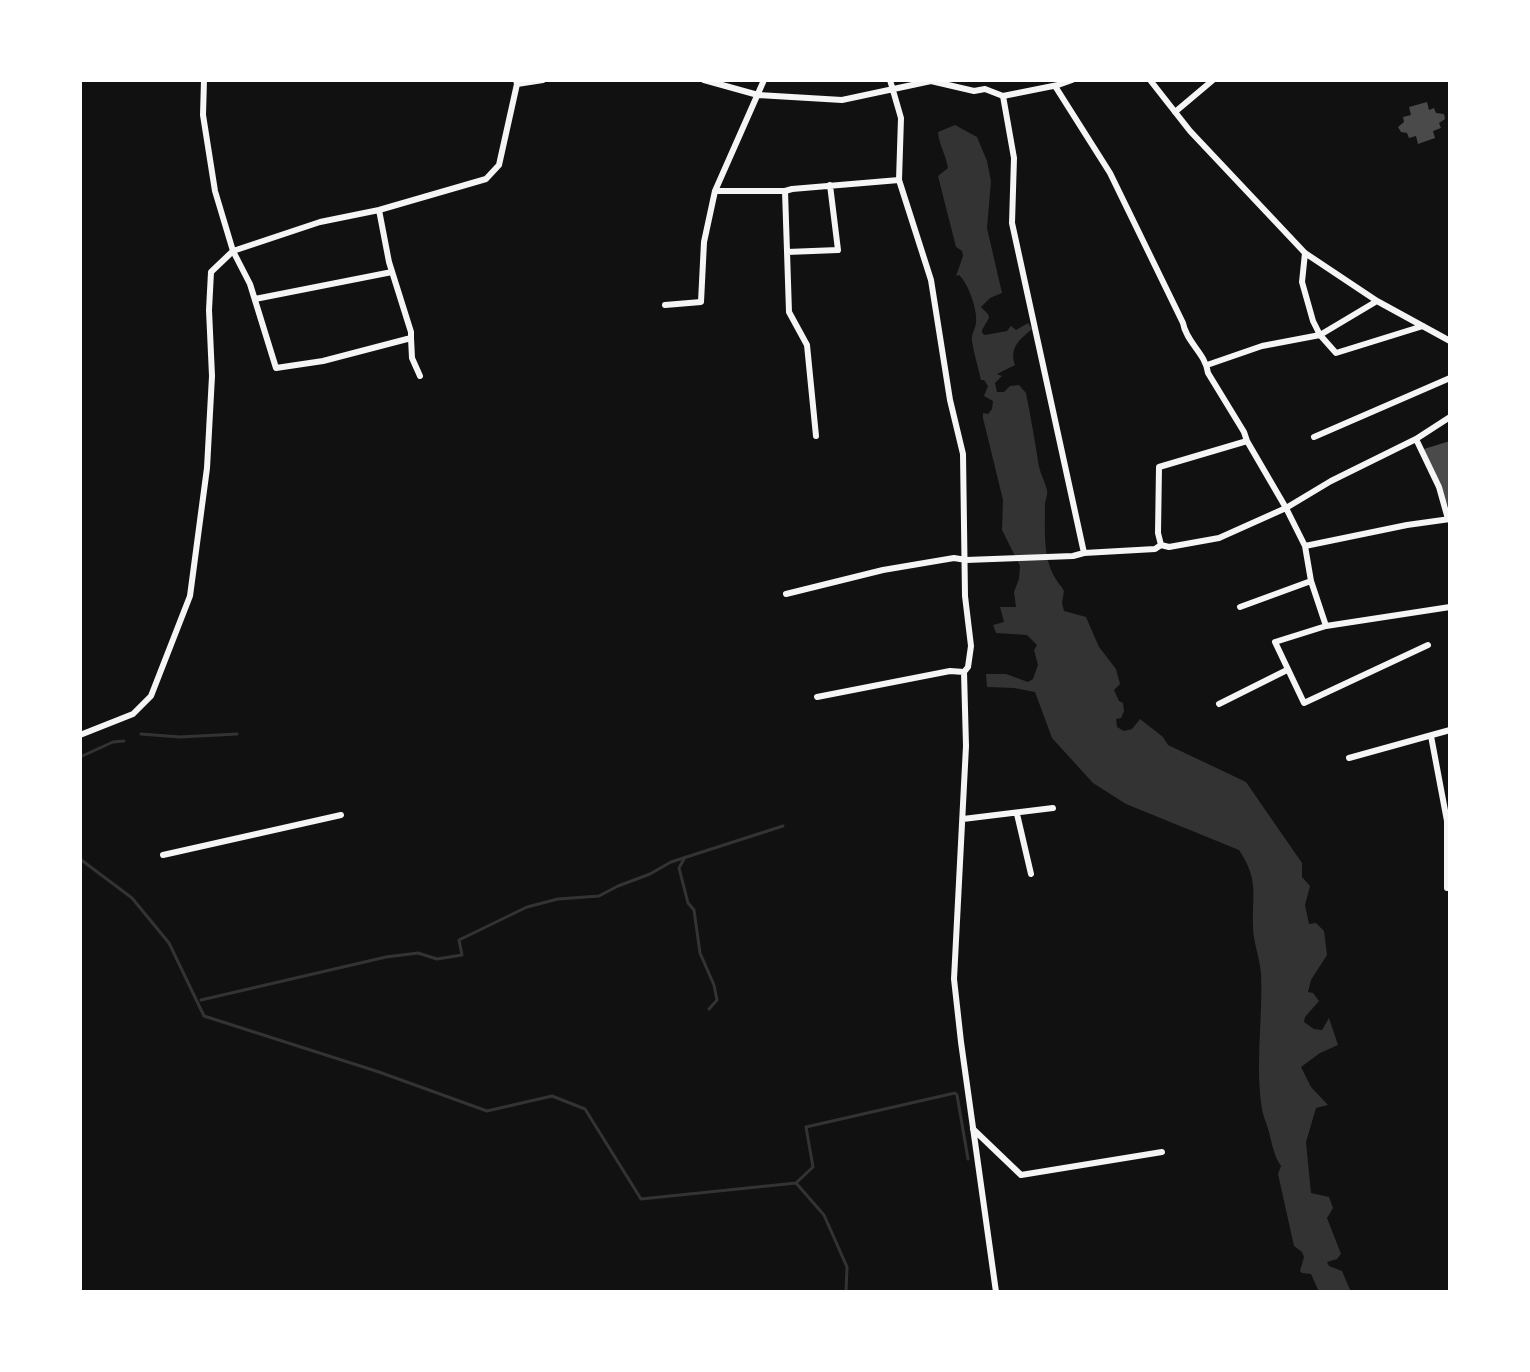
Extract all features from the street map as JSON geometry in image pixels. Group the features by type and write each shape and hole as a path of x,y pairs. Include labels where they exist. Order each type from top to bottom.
{"street":[{"path":"204,80 203,115 215,191 233,251 250,284 276,368 323,361 411,338"},
{"path":"80,735 133,714 151,696 190,596 207,468 212,376 211,272 233,251 320,222 379,210 486,179 499,165 517,82 543,80"},
{"path":"704,80 758,95 842,100 931,80 974,91 985,89 1003,96 1072,80"},
{"path":"665,305 701,302 704,242 715,191 764,80"},
{"path":"890,80 901,118 899,180 931,280 950,400 963,454 965,596 971,646 968,667 964,672 966,746 954,979 996,1292"},
{"path":"984,80 985,89"},
{"path":"1150,80 1242,188 1305,253 1377,301 1450,341"},
{"path":"1175,112 1213,80"},
{"path":"1055,86 1110,173 1184,330 1207,365 1208,373 1286,508 1305,546 1311,581 1326,626"},
{"path":"1003,96 1014,158 1012,223 1084,553"},
{"path":"715,191 785,191 899,180"},
{"path":"787,252 838,250 830,185"},
{"path":"785,191 789,312 807,345 816,436"},
{"path":"379,210 392,272 411,332 412,358 420,376"},
{"path":"1305,253 1302,282 1313,321 1320,335 1336,353 1423,326"},
{"path":"255,299 392,272"},
{"path":"1207,365 1262,346 1320,335 1377,301"},
{"path":"1314,437 1450,378"},
{"path":"786,594 883,570 954,558 1073,556 1155,549 1161,545 1169,547 1219,538 1286,508 1331,481 1416,439 1450,417"},
{"path":"1305,546 1449,519 1439,487 1416,439"},
{"path":"1161,545 1158,533 1159,467 1247,441"},
{"path":"1240,607 1311,581"},
{"path":"1428,645 1304,703 1275,642 1326,626 1450,607"},
{"path":"1219,704 1287,670"},
{"path":"817,697 950,671 964,672"},
{"path":"1349,758 1450,730"},
{"path":"1431,736 1447,821 1447,888 1450,888"},
{"path":"963,819 1053,808"},
{"path":"1017,814 1031,874"},
{"path":"163,855 341,815"},
{"path":"973,1129 1021,1175 1162,1152"}],"shaded area":[{"path":"955,125 977,137 991,181 987,228 1002,293 990,298 981,307 989,318 982,333 1007,331 1011,326 1016,330 1028,323 1032,329 1014,349 1015,365 997,374 1002,376 995,383 997,392 1019,385 1026,393 1039,467 1047,490 1045,534 1050,568 1064,591 1064,611 1086,617 1099,647 1116,669 1120,684 1114,690 1123,703 1124,711 1121,718 1116,719 1117,727 1124,731 1132,729 1140,719 1163,737 1168,745 1246,782 1302,863 1302,877 1310,886 1305,905 1309,924 1316,923 1324,931 1327,955 1311,980 1308,992 1319,1001 1304,1022 1322,1030 1329,1018 1338,1045 1301,1067 1311,1087 1328,1105 1316,1108 1306,1142 1311,1193 1329,1197 1333,1208 1327,1218 1341,1254 1327,1262 1329,1266 1342,1271 1351,1292 1319,1292 1311,1274 1300,1271 1304,1257 1294,1246 1278,1174 1281,1166 1262,1109 1259,1075 1261,974 1253,932 1252,879 1239,850 1126,804 1093,783 1052,738 1035,692 987,687 986,674 1006,674 1028,682 1033,679 1038,665 1034,650 1037,645 1027,635 996,633 993,625 1004,622 1000,607 1016,607 1014,592 1020,566 1002,530 1003,500 983,418 983,413 988,414 992,409 993,401 984,396 988,386 981,380 972,341 975,311 966,284 959,275 956,276 963,256 956,247 938,176 948,168 938,132"}],"building":[{"path":"1427,102 1429,110 1434,108 1436,113 1444,114 1445,119 1439,123 1441,128 1433,131 1435,138 1418,144 1416,136 1409,138 1398,127 1404,122 1403,117 1411,115 1409,107"},
{"path":"1450,441 1450,511 1424,449"}],"waterway":[{"path":"141,734 180,737 237,734"},
{"path":"80,757 113,742 124,741"},
{"path":"201,1000 386,957 418,953 437,959 462,955 459,940 527,907 558,899 599,896 671,862 783,826"},
{"path":"80,859 132,898 169,943 204,1016 379,1072 487,1111 552,1096 585,1109 641,1199 796,1183 824,1215 847,1267 846,1292"},
{"path":"684,859 679,868 688,903 694,910 700,953 717,1000 709,1009"},
{"path":"796,1183 813,1167 806,1127 955,1093 968,1159"}]}
